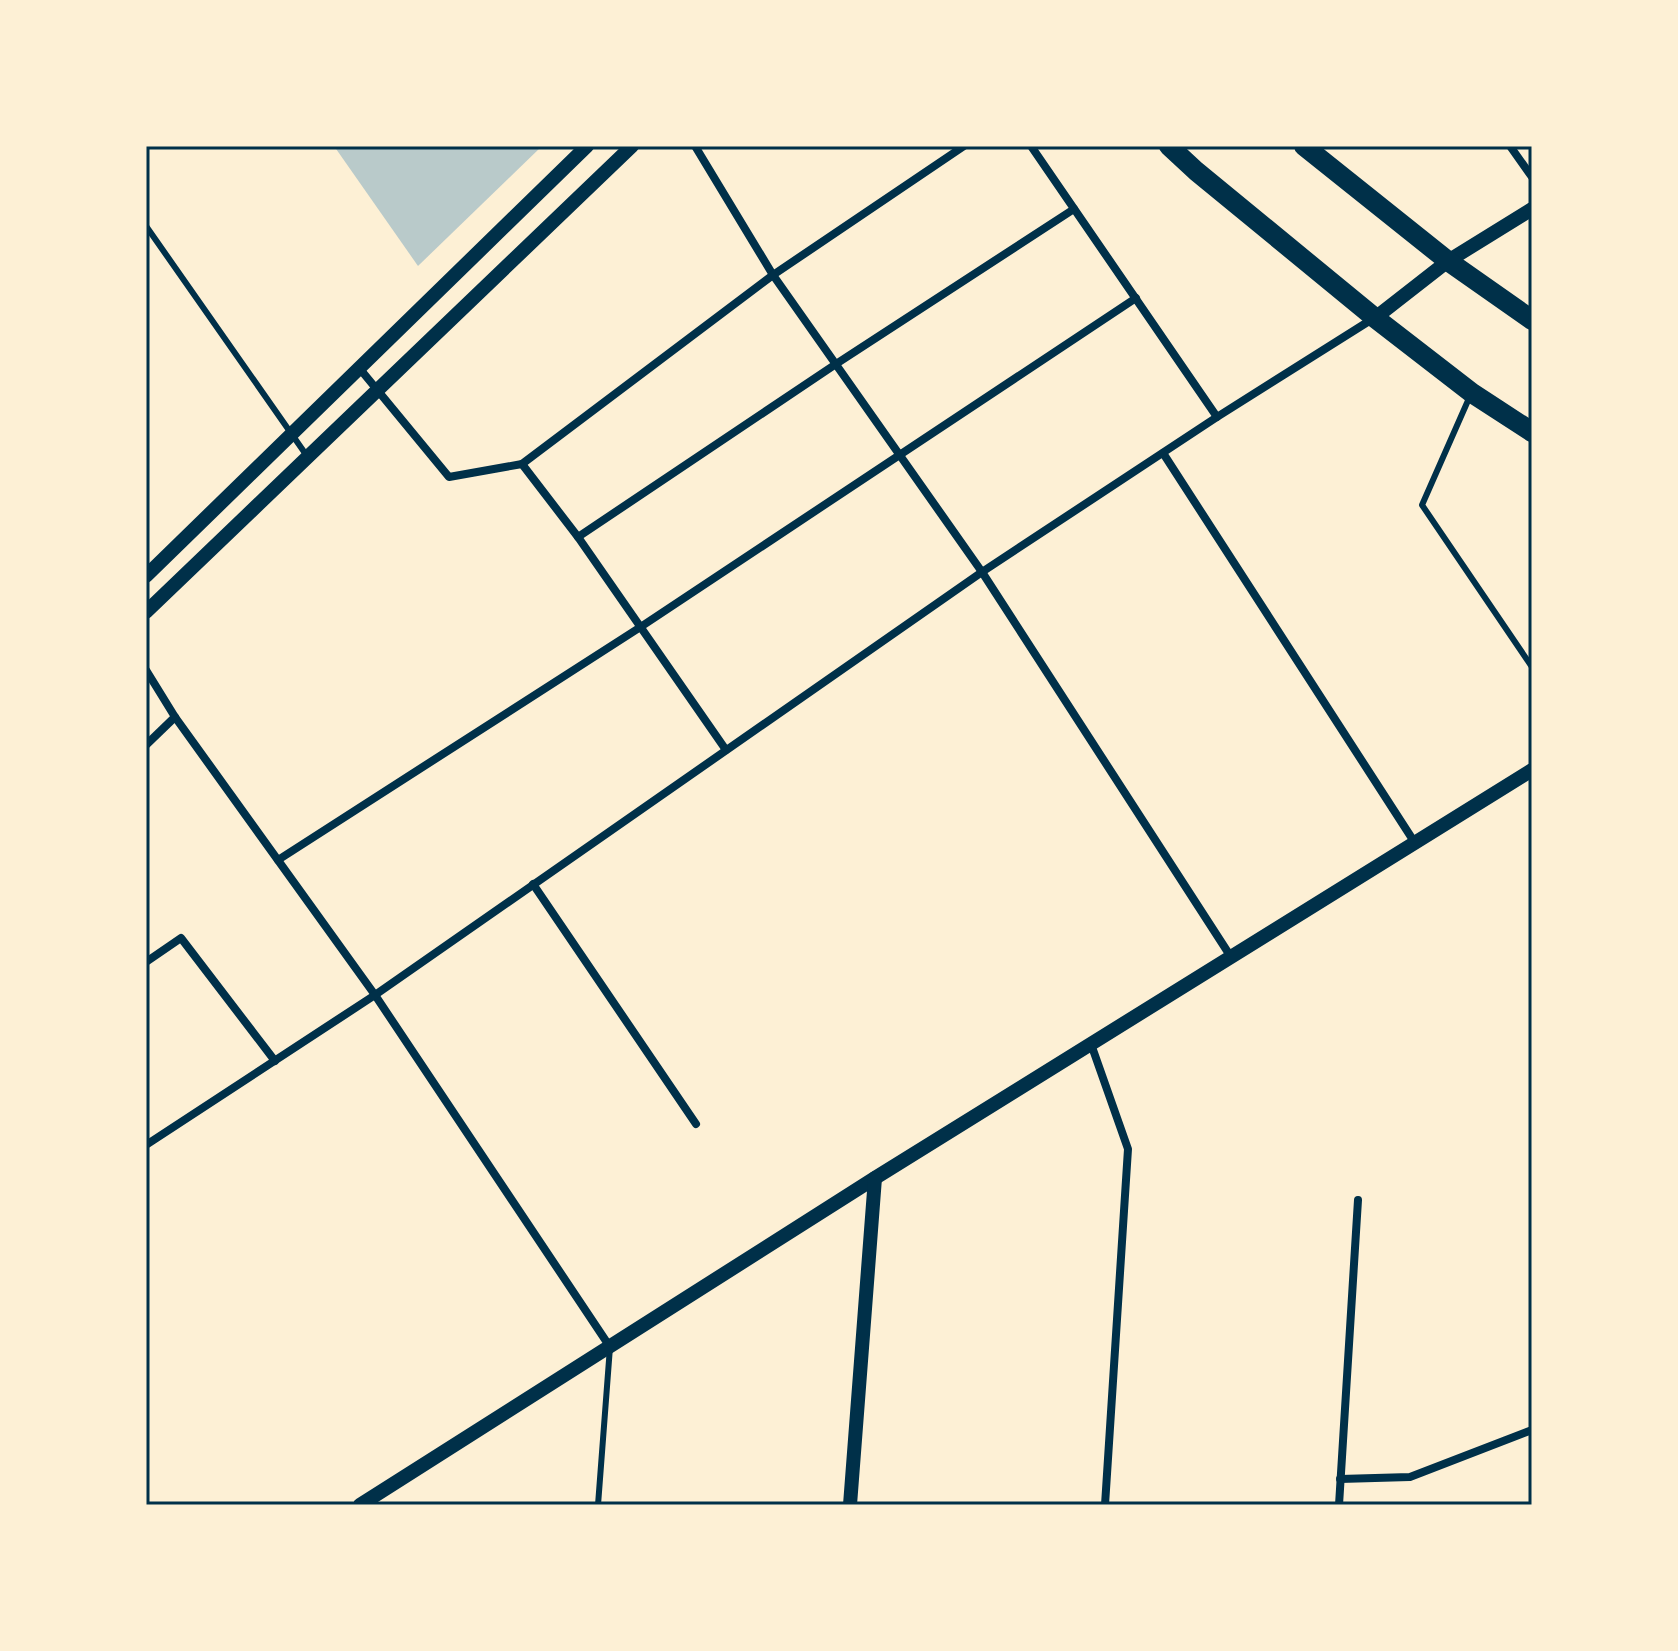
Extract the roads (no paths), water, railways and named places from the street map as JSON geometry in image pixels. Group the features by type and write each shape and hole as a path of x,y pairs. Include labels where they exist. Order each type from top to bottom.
{"main road":[{"path":"1169,146 1375,318 1472,393 1532,432"},
{"path":"1304,146 1448,261 1532,320"}],"street":[{"path":"147,573 293,436 587,146"},
{"path":"146,612 632,146"},
{"path":"695,146 773,275 982,572 1231,957"},
{"path":"360,369 449,477 522,464 773,275 964,146"},
{"path":"1031,146 1217,417"},
{"path":"1510,146 1532,177"},
{"path":"578,537 1074,209"},
{"path":"146,1145 375,995 982,572 1217,417 1375,318 1448,261 1532,209"},
{"path":"278,860 639,628 1136,298"},
{"path":"1163,453 1415,843"},
{"path":"522,464 578,537 726,750"},
{"path":"146,670 175,717 375,995 610,1347"},
{"path":"146,745 175,717"},
{"path":"360,1505 875,1178 1532,770"},
{"path":"533,884 696,1124"},
{"path":"146,962 181,938 275,1061"},
{"path":"1091,1044 1128,1149 1105,1505"},
{"path":"850,1505 875,1178"},
{"path":"1339,1505 1358,1200"},
{"path":"1340,1479 1410,1477 1532,1430"}],"lane":[{"path":"146,226 309,459"},
{"path":"1472,393 1422,505 1532,667"},
{"path":"598,1505 610,1347"}]}
